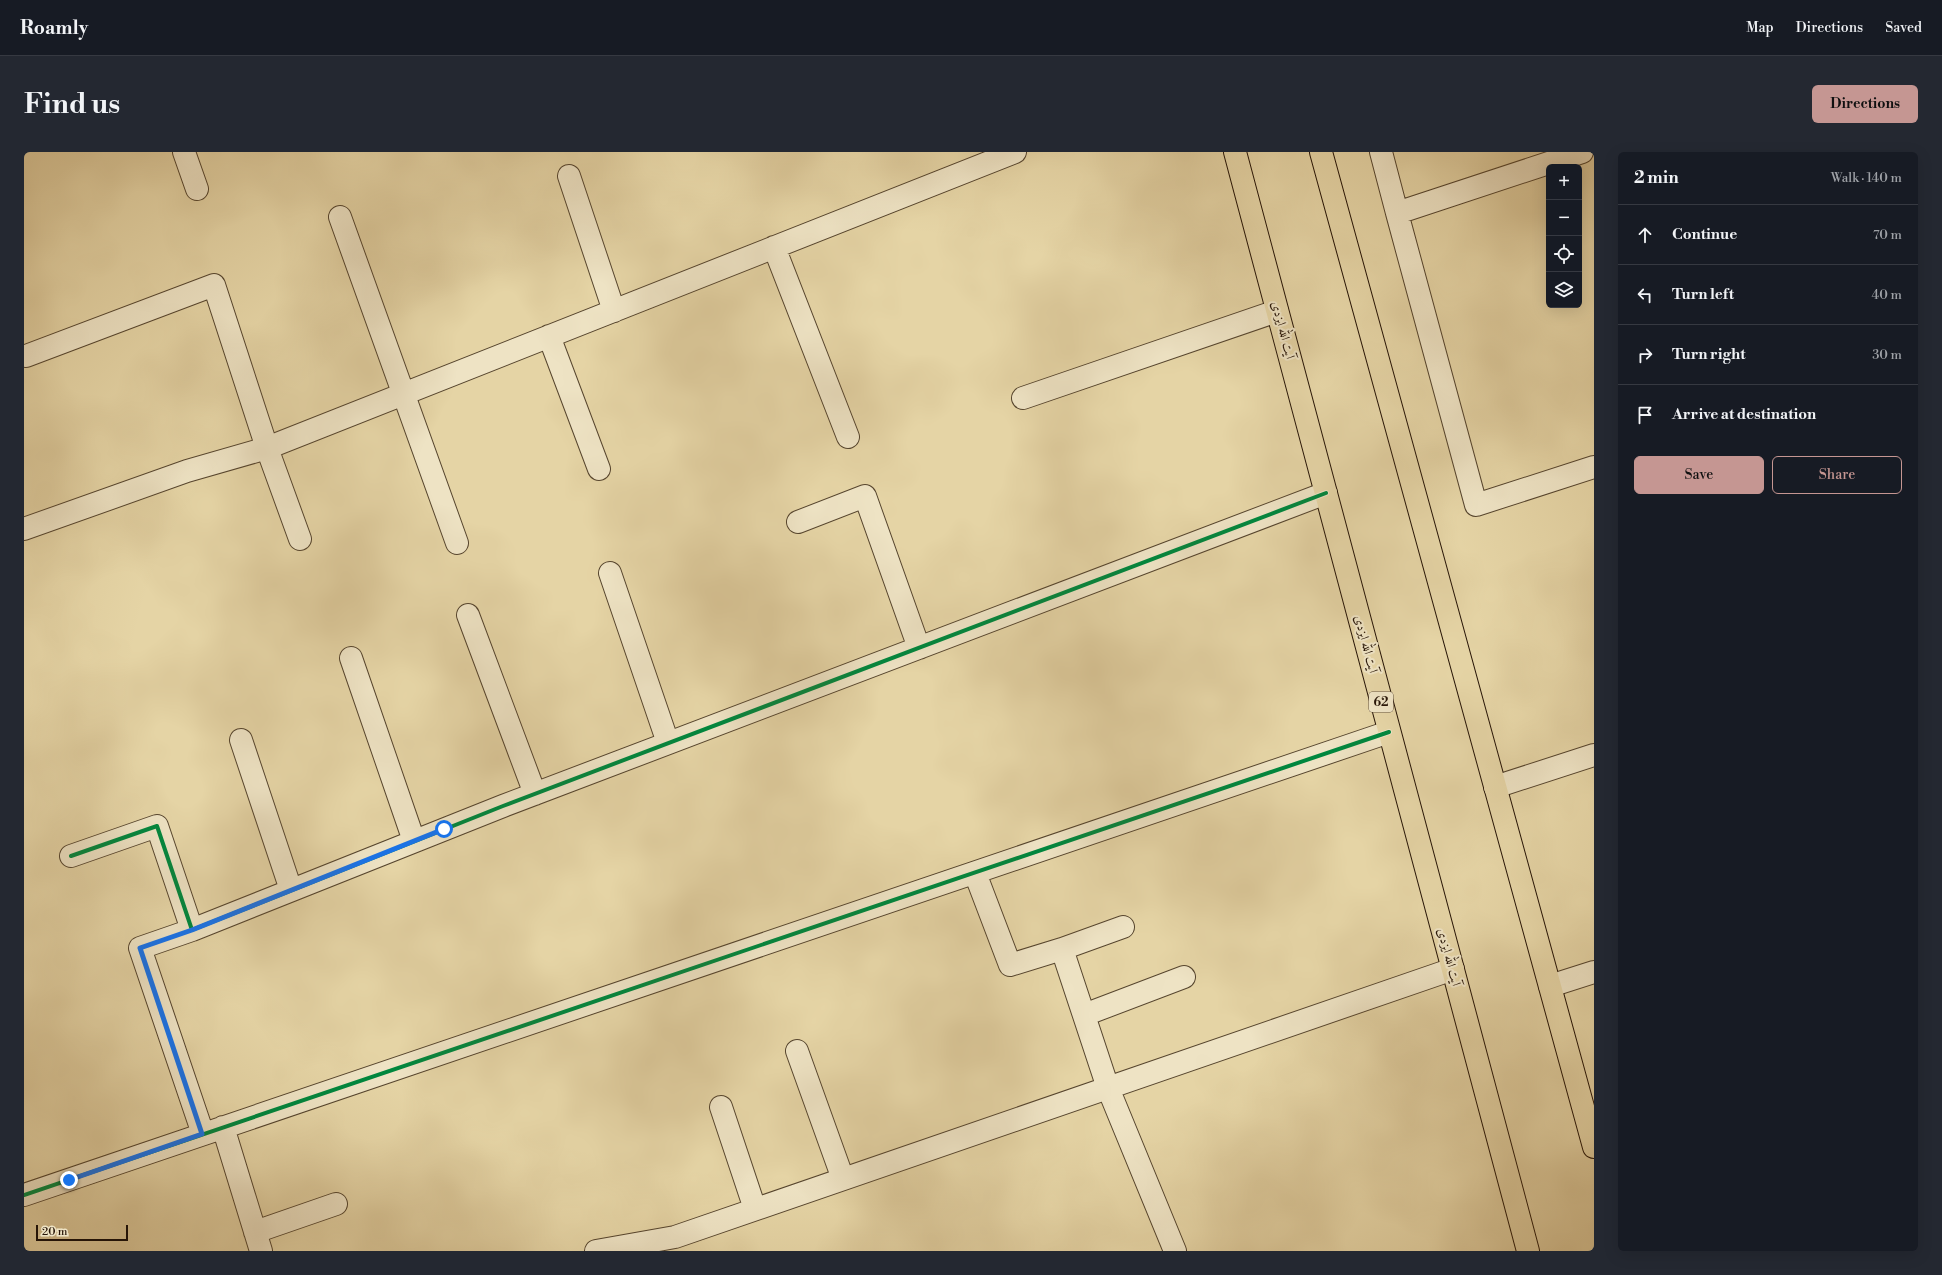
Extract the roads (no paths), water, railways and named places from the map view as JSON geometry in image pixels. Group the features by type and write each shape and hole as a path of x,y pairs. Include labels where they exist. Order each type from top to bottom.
{"highway":[{"name":"آیت الله ایزدی","path":"1235,152 1528,1251"},
{"path":"1321,152 1594,1147"}],"street":[{"path":"184,152 197,189"},
{"path":"24,529 188,471 267,448 1015,152"},
{"path":"1381,152 1476,505 1594,467"},
{"path":"1397,213 1582,152"},
{"path":"569,176 614,311"},
{"path":"340,217 457,543"},
{"path":"774,247 848,437"},
{"path":"26,356 214,285 267,448 300,540"},
{"path":"1023,398 1278,311"},
{"path":"549,336 599,469"},
{"path":"202,1134 140,948 192,930 535,794 1326,493"},
{"path":"798,522 865,496 919,648"},
{"path":"610,573 668,743"},
{"path":"468,615 535,794"},
{"path":"351,658 414,841"},
{"path":"24,1195 1390,732"},
{"path":"241,740 291,890"},
{"path":"1495,788 1594,755"},
{"path":"71,856 156,826 192,930"},
{"path":"975,873 1010,965 1062,949 1124,927"},
{"path":"1062,949 1108,1088 1175,1251"},
{"path":"598,1251 676,1237 1453,969"},
{"path":"1550,986 1594,972"},
{"path":"1084,1015 1184,977"},
{"path":"797,1051 843,1179"},
{"path":"721,1106 755,1209"},
{"path":"223,1127 258,1241 336,1204"}]}
